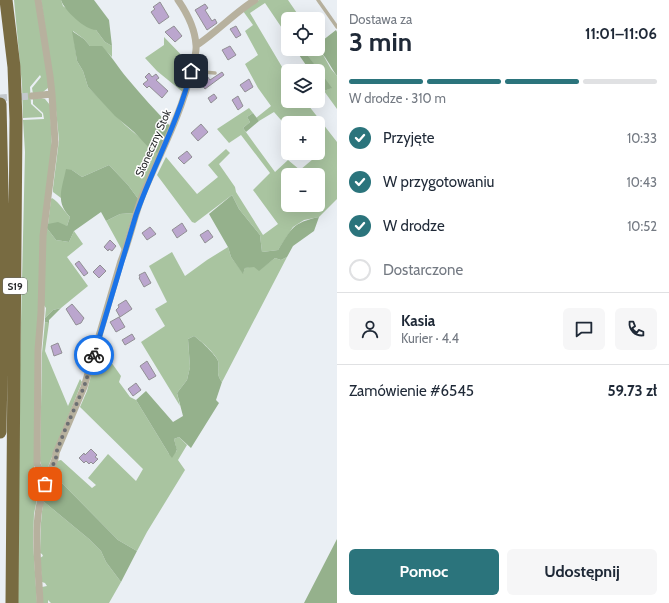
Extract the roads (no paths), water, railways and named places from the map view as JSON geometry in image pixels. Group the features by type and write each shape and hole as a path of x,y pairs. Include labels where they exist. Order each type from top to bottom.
{"highway":[{"name":"S19","path":"6,0 14,67 16,120 12,603"},
{"name":"S19","path":"0,104 3,235 0,432"}],"street":[{"path":"38,0 50,76 55,142 43,236 41,313 38,350 38,468 47,477"},
{"name":"Słoneczny Stok","path":"40,603 37,527 40,503 47,477 56,458 56,453 65,430 84,387 121,260 143,195 186,94 197,46 191,23 178,0"},
{"path":"197,46 244,6 255,0"},
{"path":"32,96 52,94"}],"lane":[{"path":"318,0 337,27"},
{"path":"191,71 215,73"}],"tunnel":[{"path":"0,98 32,96"}]}
